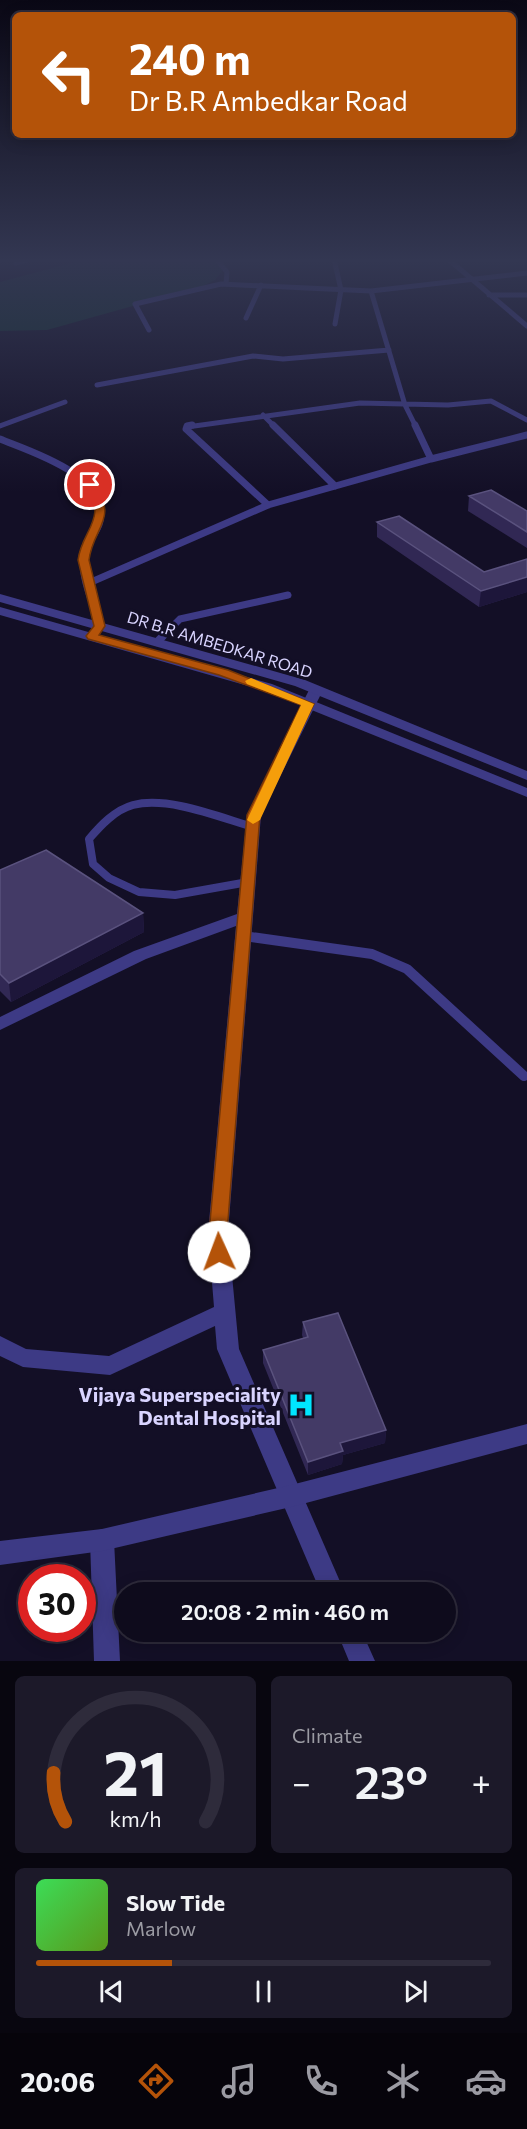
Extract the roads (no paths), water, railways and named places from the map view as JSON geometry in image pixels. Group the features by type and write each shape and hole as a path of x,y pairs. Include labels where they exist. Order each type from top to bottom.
{"street":[{"name":"DR B.R AMBEDKAR ROAD","path":"0,598 224,673 312,697 527,776"},
{"name":"DR B.R AMBEDKAR ROAD","path":"0,611 157,642 261,671 312,697 527,793"},
{"path":"312,697 254,815 218,1233 228,1349 328,1582"},
{"path":"0,1023 140,955 245,926"},
{"path":"0,1345 23,1358 110,1366 225,1312"},
{"path":"0,1554 102,1540 291,1496 527,1434"},
{"path":"102,1540 107,1661"},
{"path":"353,1642 362,1661"}],"lane":[{"path":"385,337 405,405 431,459"},
{"path":"97,385 253,356 283,359 389,350"},
{"path":"268,504 186,429 194,424 345,403 448,405 491,400 527,420"},
{"path":"0,426 65,402"},
{"path":"263,415 335,486"},
{"path":"89,584 268,504 527,435"},
{"path":"0,439 69,470 90,485 97,495 100,519 83,560 96,631"},
{"path":"157,642 180,619 288,595"},
{"path":"248,882 176,896 138,892 108,878 93,864 89,839 106,819 134,805 167,804 253,827"},
{"path":"245,926 372,954 407,969 524,1076"}],"place":[{"name":"Vijaya Superspeciality Dental Hospital","path":"301,1405"}]}
